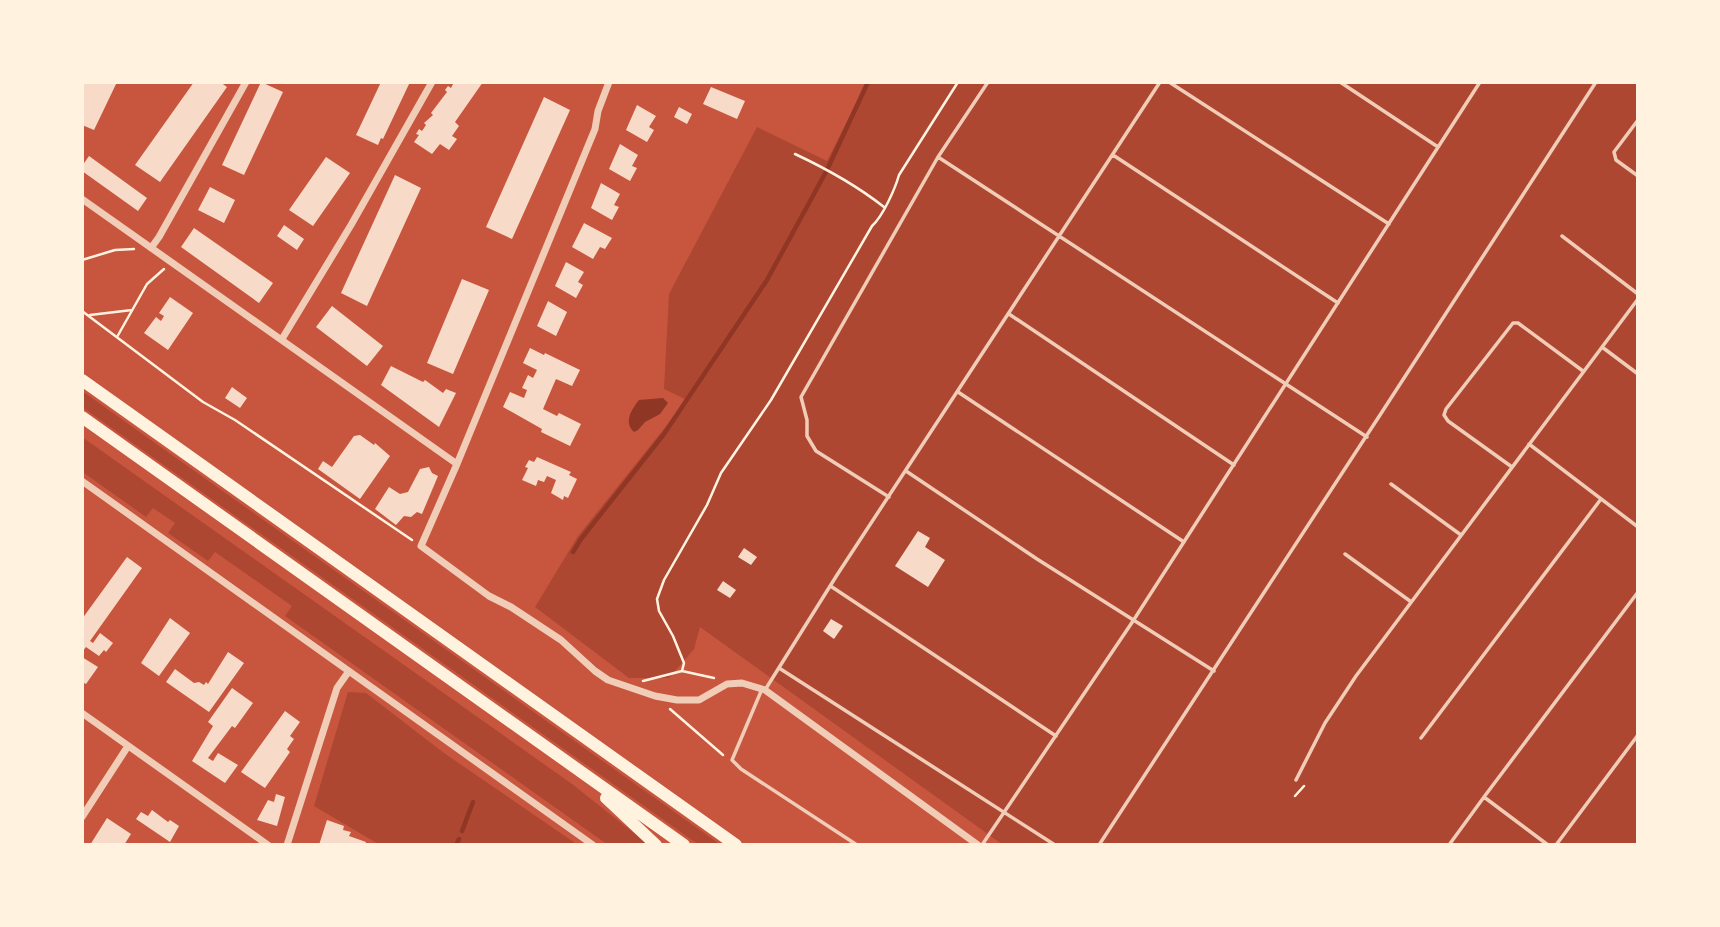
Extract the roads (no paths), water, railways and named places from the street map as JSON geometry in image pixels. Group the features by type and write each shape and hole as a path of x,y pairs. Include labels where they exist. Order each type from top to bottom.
{"main road":[{"path":"82,380 736,845"},
{"path":"82,417 684,845"},
{"path":"567,762 656,845"}],"street":[{"path":"151,248 246,82"},
{"path":"282,339 351,225 432,82"},
{"path":"608,83 595,129 421,546 489,596 561,640 608,680 655,696 699,700 727,684 743,683 763,690 980,845"},
{"path":"82,199 457,464"},
{"path":"82,481 593,845"},
{"path":"287,845 337,688 349,671"},
{"path":"82,713 268,845"},
{"path":"82,817 128,746"}],"lane":[{"path":"889,497 816,451 807,436 807,420 801,397 938,157 988,82"},
{"path":"857,845 741,769 732,760 763,690 1160,82"},
{"path":"1169,82 1389,224"},
{"path":"1339,82 1438,147"},
{"path":"980,845 1006,812 1133,621 1480,82"},
{"path":"1099,845 1368,437 1596,82"},
{"path":"1638,120 1614,152 1616,160 1638,176"},
{"path":"1113,155 1338,303"},
{"path":"938,157 1368,437"},
{"path":"1296,780 1325,723 1410,601 1638,296 1562,236"},
{"path":"1009,314 1234,465"},
{"path":"1512,467 1448,421 1444,415 1446,409 1513,323 1518,323 1583,371"},
{"path":"1602,347 1638,374"},
{"path":"958,392 1184,542"},
{"path":"1529,444 1638,527"},
{"path":"906,471 1213,671"},
{"path":"1391,484 1461,535"},
{"path":"1421,738 1601,499"},
{"path":"1345,554 1410,601"},
{"path":"832,587 1056,736"},
{"path":"1449,845 1638,592"},
{"path":"779,668 1055,845"},
{"path":"1556,845 1638,735"},
{"path":"1484,797 1548,845"}],"waterway":[{"path":"573,552 664,434 767,280 827,170 868,82"},
{"path":"462,831 473,802"},
{"path":"456,845 459,839"}]}
